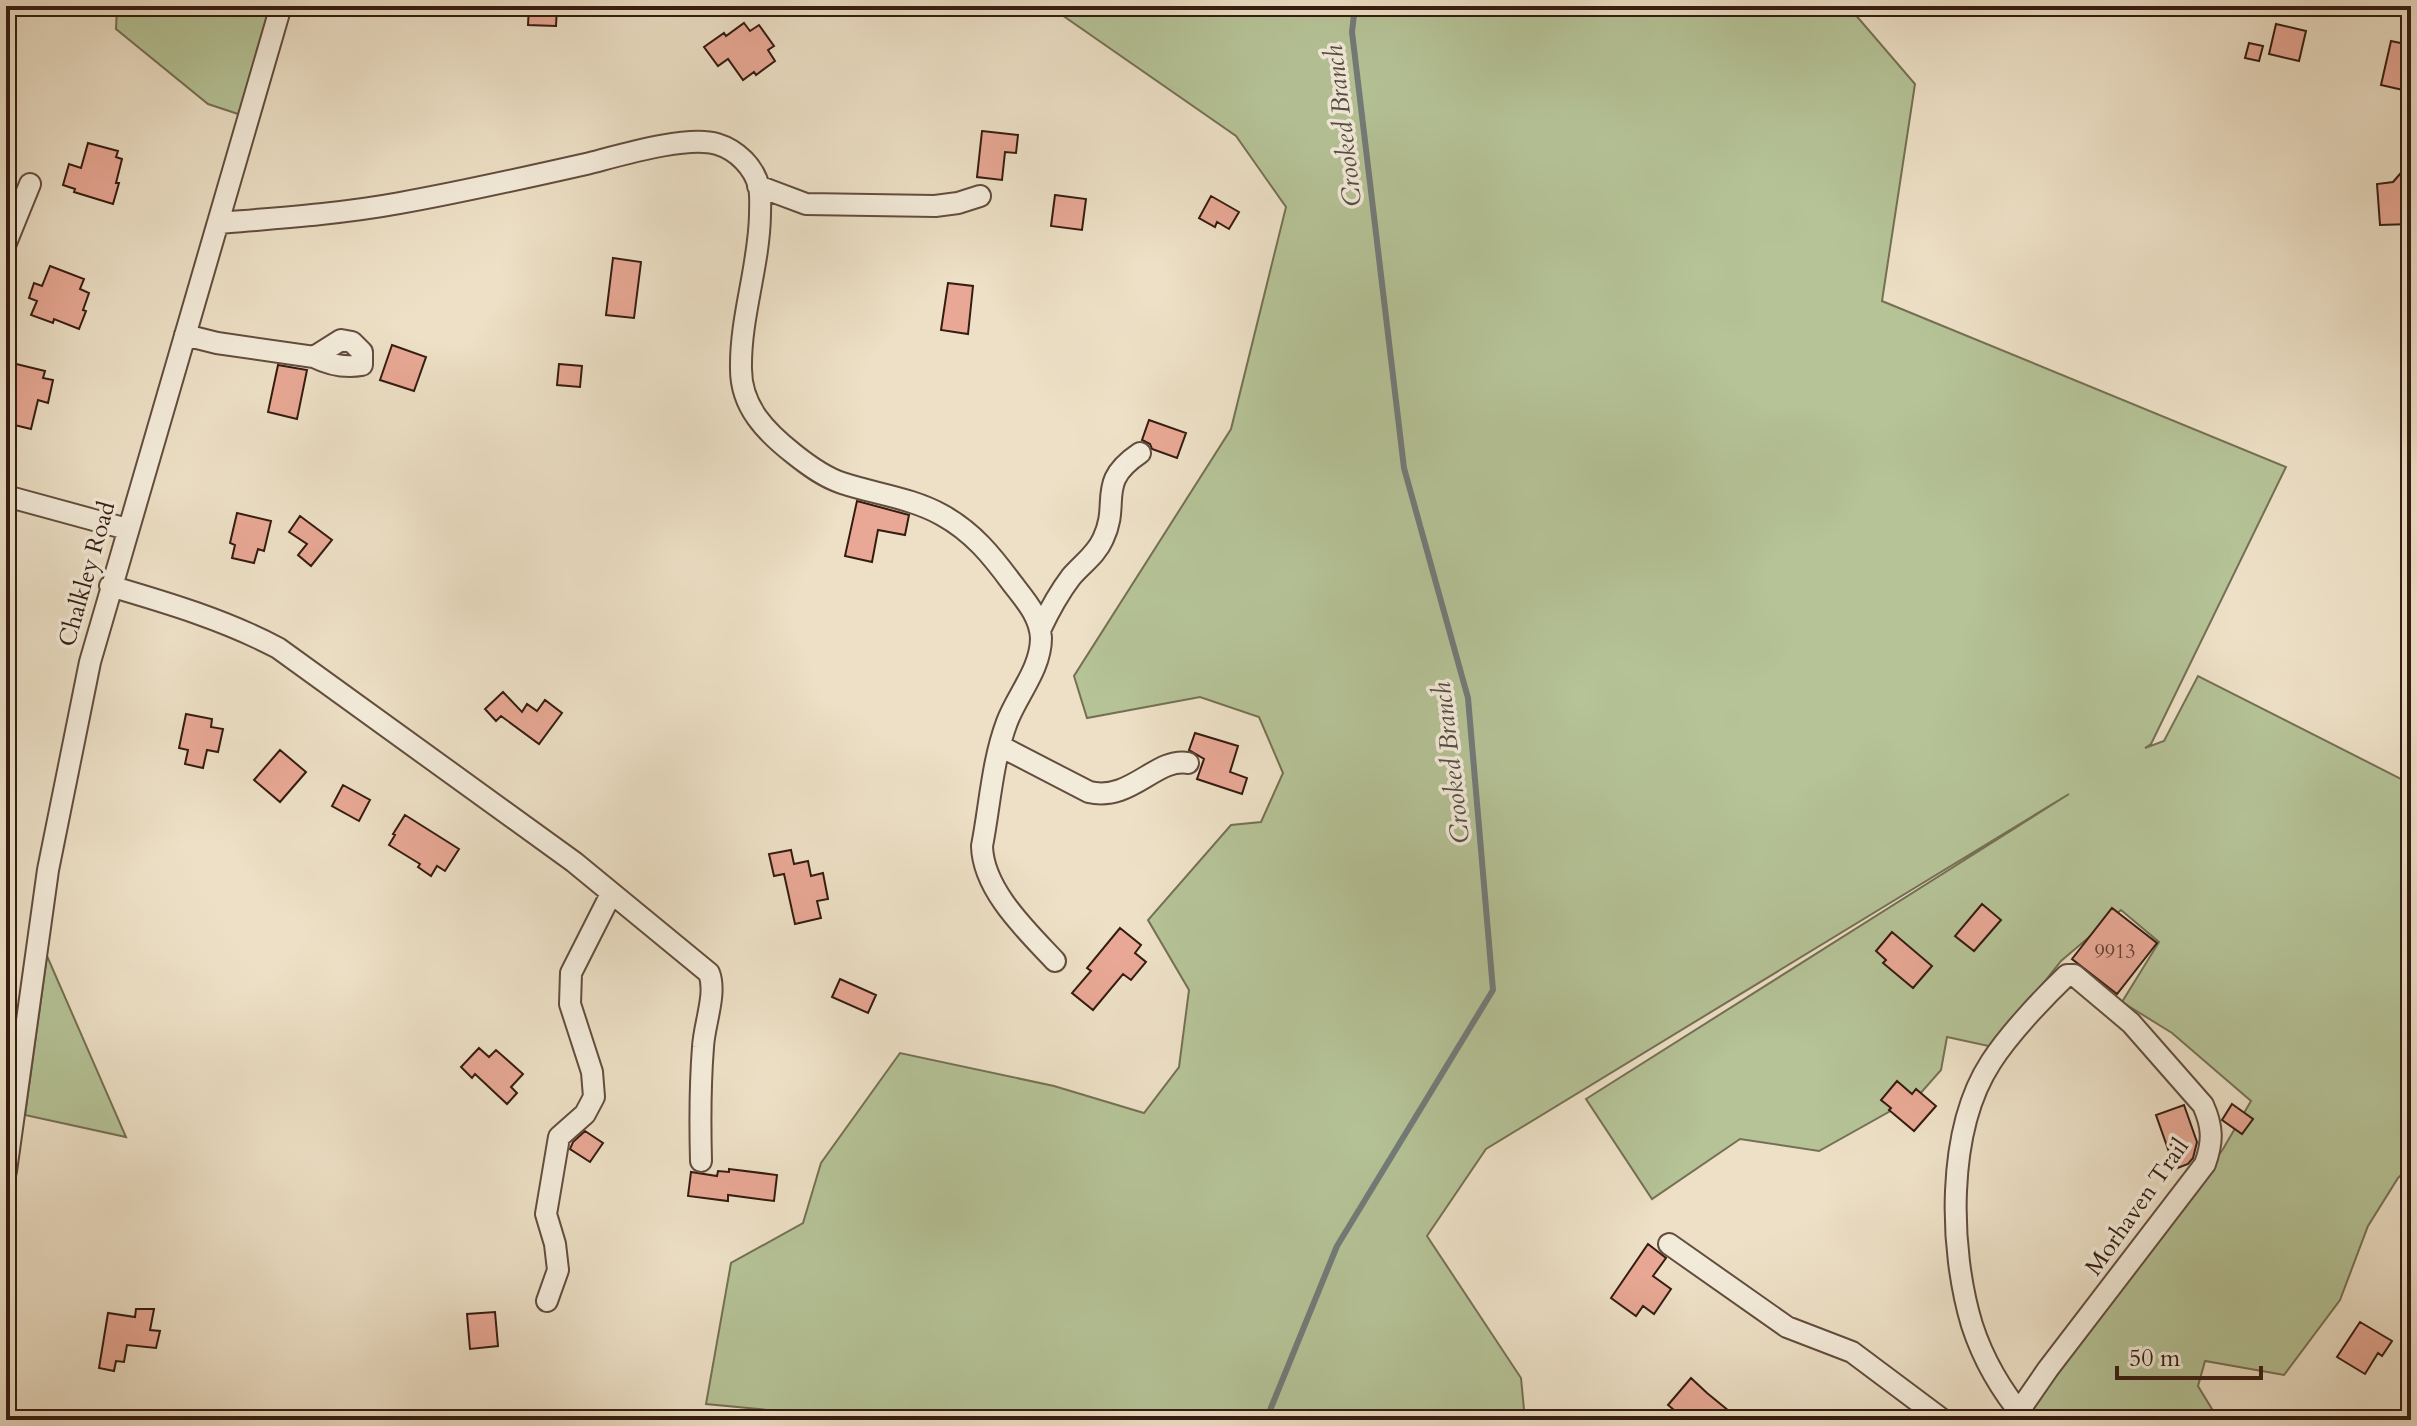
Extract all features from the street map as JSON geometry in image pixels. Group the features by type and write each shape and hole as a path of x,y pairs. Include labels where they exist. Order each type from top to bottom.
{"street":[{"name":"Chalkley Road","path":"6,1171 48,870 90,662 281,6"},
{"path":"218,223 396,204 702,141 734,151 746,163 758,186 758,242 740,356 741,377 756,419 815,470 839,482 926,508 965,530 986,549 1036,615 1040,630 1038,659 1008,720 1000,746 982,846 986,873 998,894 1055,961"},
{"path":"6,243 30,184"},
{"path":"758,186 806,204 935,206 980,196"},
{"path":"185,335 217,343 314,357"},
{"path":"1040,630 1057,597 1104,538 1109,521 1110,491 1117,474 1140,453"},
{"path":"6,496 127,529"},
{"path":"110,586 196,612 244,630 278,648 574,862 709,973 713,982 703,1045 701,1161"},
{"path":"1000,746 1089,792 1102,795 1115,793 1175,763 1188,763"},
{"path":"547,1301 558,1270 555,1244 546,1214 559,1137 585,1114 594,1097 592,1072 570,1004 571,973 611,894"},
{"name":"Morhaven Trail","path":"2067,975 2074,975 2131,1023 2203,1105 2210,1120 2211,1149 2205,1164 2048,1369 2022,1416 1983,1353 1969,1310 1957,1237 1958,1159 1965,1123 1990,1063 2054,987 2067,975"},
{"path":"1669,1244 1787,1327 1852,1352 1943,1420"}],"green space":[{"path":"117,6 273,6 241,115 208,104 116,29"},
{"path":"1049,6 1848,6 1915,84 1882,301 2286,467 2151,744 2145,748 2164,741 2198,676 2411,784 2411,1166 2398,1178 2368,1226 2340,1300 2284,1375 2205,1361 2198,1386 2215,1414 2214,1420 2042,1420 2032,1409 2223,1149 2251,1101 2172,1033 2122,1002 2159,942 2121,910 2061,961 1993,1047 1947,1037 1941,1070 1919,1095 1819,1151 1740,1139 1652,1199 1586,1099 2069,794 1486,1149 1427,1236 1521,1378 1525,1420 791,1420 789,1412 706,1404 731,1263 803,1223 821,1163 900,1053 1054,1086 1144,1113 1179,1067 1189,990 1148,920 1231,825 1261,822 1283,773 1259,717 1200,697 1087,718 1074,676 1231,429 1286,207 1236,136"},
{"path":"47,956 126,1137 25,1115"}],"building":[{"path":"529,6 557,6 556,26 528,25"},
{"path":"744,23 750,31 759,25 774,46 768,50 775,61 743,80 728,59 718,66 704,47"},
{"path":"2276,24 2306,31 2299,61 2269,54"},
{"path":"2391,41 2410,45 2403,90 2381,85"},
{"path":"2249,43 2263,46 2259,61 2245,58"},
{"path":"982,131 1018,135 1016,153 1005,152 1002,180 977,177"},
{"path":"88,143 118,151 116,157 122,159 113,204 74,192 75,189 63,185 69,164 81,168"},
{"path":"2400,174 2411,178 2411,224 2380,225 2377,184 2393,182"},
{"path":"1055,195 1086,199 1082,230 1051,226"},
{"path":"1211,196 1239,212 1229,229 1217,222 1215,227 1199,218"},
{"path":"613,258 641,262 634,318 606,315"},
{"path":"50,266 84,279 80,289 89,293 79,329 54,319 53,323 31,315 37,301 29,298 34,283 42,286"},
{"path":"948,283 973,286 968,334 941,330"},
{"path":"392,345 426,357 414,391 380,380"},
{"path":"8,362 45,371 43,378 53,380 48,403 38,400 31,429 6,423"},
{"path":"559,364 582,366 580,387 557,385"},
{"path":"278,365 307,370 297,419 268,412"},
{"path":"1149,420 1186,433 1177,458 1152,449 1142,440"},
{"path":"857,501 909,515 905,535 878,530 872,562 845,556"},
{"path":"237,513 271,521 264,551 258,549 254,563 232,558 235,545 230,543"},
{"path":"300,516 332,540 311,566 298,555 307,544 289,532"},
{"path":"503,692 522,712 527,704 537,711 545,700 562,713 539,744 501,716 496,721 485,709"},
{"path":"186,714 212,719 211,727 223,729 218,752 207,750 203,768 185,764 188,750 179,748"},
{"path":"1195,733 1238,746 1230,772 1247,778 1242,794 1197,779 1204,759 1189,750"},
{"path":"280,750 306,772 280,802 254,780"},
{"path":"343,785 370,800 359,821 332,806"},
{"path":"405,815 459,849 445,871 437,866 431,876 418,867 420,864 389,845"},
{"path":"791,850 794,864 808,861 811,876 823,873 828,899 817,901 821,918 795,924 784,874 774,876 769,854"},
{"path":"1982,904 2001,920 1974,951 1955,936"},
{"path":"2112,908 2157,943 2117,994 2072,959"},
{"path":"1120,928 1141,945 1135,953 1146,962 1131,980 1123,974 1093,1010 1072,993 1091,971 1087,968"},
{"path":"1892,932 1932,966 1913,988 1883,963 1886,960 1876,951"},
{"path":"840,979 876,995 868,1013 832,997"},
{"path":"479,1048 489,1057 496,1050 523,1074 511,1087 517,1093 507,1104 475,1074 472,1078 461,1067"},
{"path":"1897,1081 1912,1094 1916,1089 1936,1106 1914,1131 1881,1100"},
{"path":"2232,1104 2253,1119 2242,1134 2222,1120"},
{"path":"2184,1105 2197,1142 2193,1158 2188,1164 2175,1169 2156,1115"},
{"path":"585,1131 603,1143 590,1162 570,1149"},
{"path":"729,1169 777,1175 774,1201 728,1195 728,1201 688,1196 691,1172 717,1176 718,1171 729,1172"},
{"path":"1648,1244 1666,1258 1653,1276 1671,1289 1654,1314 1643,1306 1636,1316 1611,1298"},
{"path":"136,1309 154,1309 150,1330 160,1331 156,1348 127,1345 124,1362 116,1361 114,1371 99,1368 108,1313 135,1317"},
{"path":"495,1312 498,1346 470,1349 467,1314"},
{"path":"2360,1322 2392,1341 2382,1356 2378,1353 2365,1374 2337,1357"},
{"path":"1691,1378 1740,1420 1686,1420 1668,1405"}],"waterway":[{"name":"Crooked Branch","path":"1266,1420 1337,1246 1493,990 1468,698 1404,468 1352,32 1355,6"}]}
